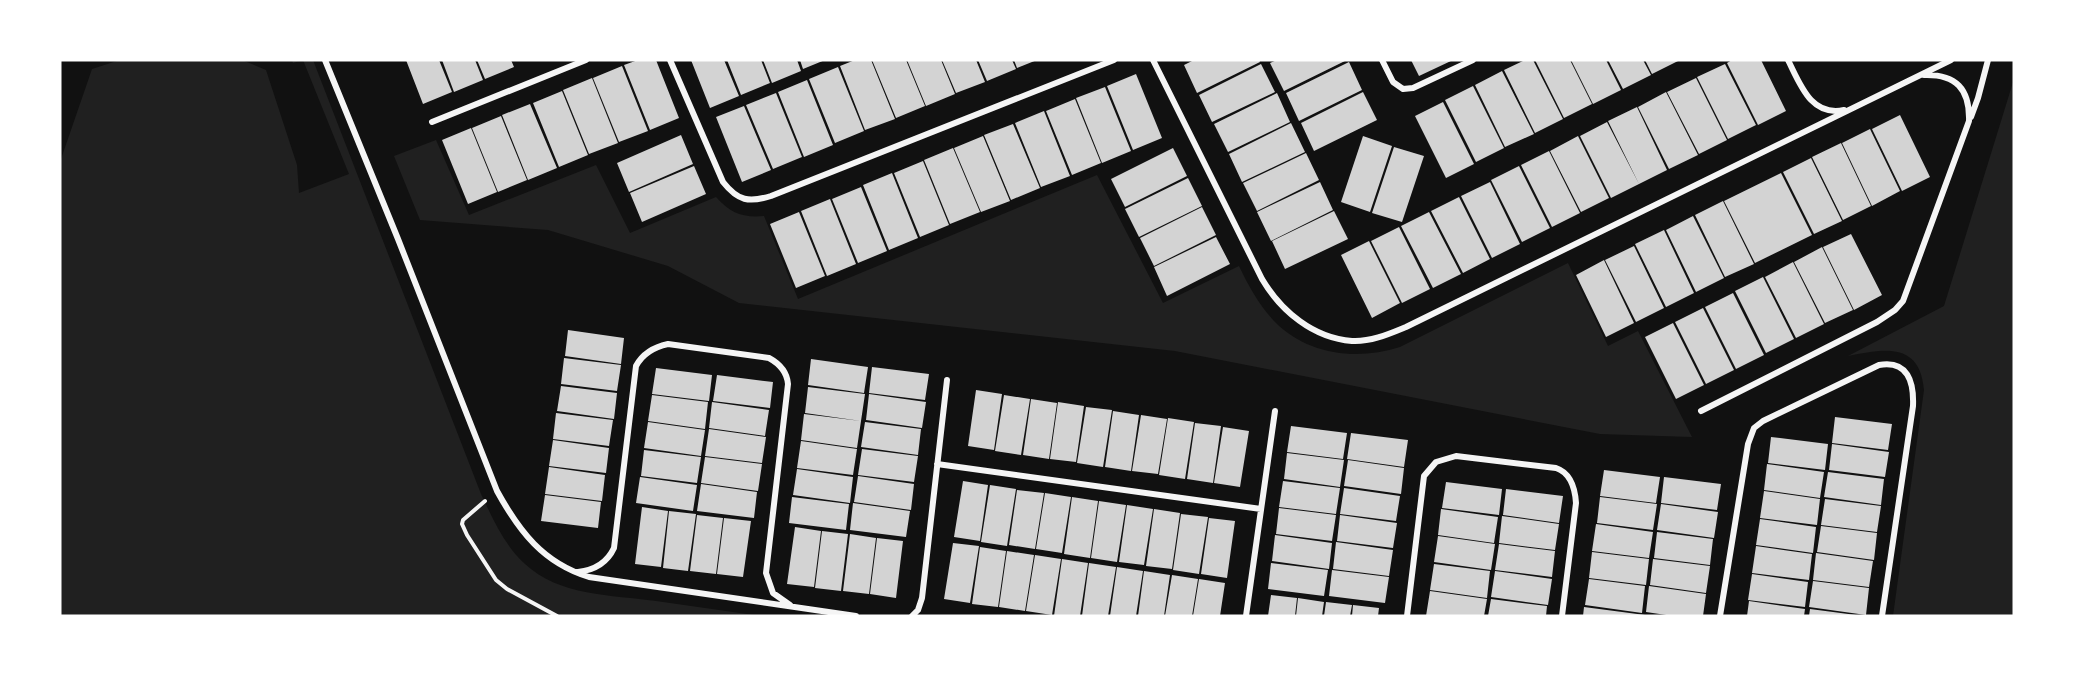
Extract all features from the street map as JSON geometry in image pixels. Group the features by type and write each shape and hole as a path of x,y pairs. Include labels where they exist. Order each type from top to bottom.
{"street":[{"path":"325,60 497,491 523,533 540,551 574,573 856,616"},
{"path":"432,122 586,60"},
{"path":"670,60 723,182 732,193 749,200 771,196 1114,60"},
{"path":"1153,60 1269,291 1283,308 1308,327 1339,339 1352,341 1379,338 1406,327 1951,60"},
{"path":"1382,60 1393,82 1402,89 1413,88 1473,60"},
{"path":"1788,60 1805,93 1818,107 1834,112 1856,107"},
{"path":"1701,411 1895,310 1906,297 1978,98 1988,60"},
{"path":"1920,75 1943,75 1956,82 1968,102 1969,121"},
{"path":"574,573 596,568 605,562 614,548 636,366 639,361 652,350 668,344 769,358 782,368 788,377 789,384 766,573 773,593 796,608"},
{"path":"1720,616 1748,444 1755,428 1773,414 1879,365 1889,363 1898,366 1906,373 1914,391 1882,616"},
{"path":"912,616 918,610 922,598 947,380"},
{"path":"1246,616 1275,411"},
{"path":"1407,616 1424,476 1436,462 1456,456 1556,468 1569,477 1574,489 1575,510 1562,616"},
{"path":"937,464 1261,509"},
{"path":"817,611 830,616"}],"path":[{"path":"497,491 463,520 466,536 496,580 507,589 557,616"}],"shaded area":[{"path":"120,60 242,60 266,70 297,165 299,193 349,174 303,60 313,60 481,494 511,549 539,575 570,588 604,595 761,616 60,616 60,162 92,69"},
{"path":"2014,79 2014,616 1893,616 1924,390 1921,374 1915,363 1907,356 1898,352 1874,351 1848,356 1944,306"},
{"path":"436,140 469,215 596,165 630,233 716,197 726,207 737,213 764,216 798,299 1097,175 1163,303 1239,266 1254,295 1274,321 1302,341 1333,352 1367,354 1400,347 1568,263 1608,346 1638,331 1692,437 1600,434 1175,351 739,303 668,266 548,230 420,220 394,156"}],"building":[{"path":"406,60 439,60 452,92 423,104"},
{"path":"442,60 475,60 483,80 454,92"},
{"path":"477,60 511,60 514,67 485,79"},
{"path":"638,60 656,60 679,118 650,130 624,65"},
{"path":"691,60 724,60 739,96 710,108"},
{"path":"727,60 761,60 770,83 741,95"},
{"path":"763,60 797,60 801,71 772,83"},
{"path":"800,60 825,60 803,69"},
{"path":"855,60 871,60 895,119 865,130 840,66"},
{"path":"872,60 906,60 925,106 896,118"},
{"path":"907,60 941,60 955,94 926,106"},
{"path":"942,60 976,60 985,82 956,93"},
{"path":"978,60 1012,60 1016,69 987,81"},
{"path":"1014,60 1037,60 1017,68"},
{"path":"1194,60 1259,60 1260,62 1197,93 1184,65"},
{"path":"1277,60 1347,60 1284,91 1270,63"},
{"path":"1411,60 1453,60 1419,76"},
{"path":"1525,60 1533,60 1563,119 1535,133 1504,70"},
{"path":"1535,60 1570,60 1592,104 1564,118"},
{"path":"1571,60 1606,60 1621,90 1593,104"},
{"path":"1608,60 1643,60 1651,75 1623,89"},
{"path":"1645,60 1680,60 1652,74"},
{"path":"1732,60 1761,60 1786,111 1758,125 1727,63"},
{"path":"1349,62 1362,90 1299,121 1286,93"},
{"path":"1261,64 1275,92 1212,122 1199,95"},
{"path":"1725,64 1756,125 1728,139 1697,77"},
{"path":"622,66 648,131 619,142 593,78"},
{"path":"838,67 864,131 835,143 809,79"},
{"path":"1502,71 1534,134 1505,147 1475,85"},
{"path":"1136,74 1162,138 1133,150 1107,86"},
{"path":"592,78 618,143 589,154 563,90"},
{"path":"1696,78 1727,140 1699,154 1667,92"},
{"path":"807,80 833,145 804,157 778,92"},
{"path":"1473,86 1504,148 1476,162 1445,100"},
{"path":"1105,87 1131,151 1102,163 1076,98"},
{"path":"562,91 588,155 559,167 533,103"},
{"path":"1363,92 1377,120 1314,151 1301,123"},
{"path":"1666,92 1698,155 1669,169 1638,107"},
{"path":"776,93 802,157 773,169 746,105"},
{"path":"1277,93 1290,122 1228,152 1214,124"},
{"path":"1075,99 1101,163 1072,175 1046,111"},
{"path":"1443,102 1474,164 1446,178 1415,116"},
{"path":"530,104 557,168 528,180 502,115"},
{"path":"744,106 771,170 742,182 716,117"},
{"path":"1637,107 1667,170 1639,184 1608,121"},
{"path":"1044,111 1070,176 1041,187 1015,123"},
{"path":"1900,115 1930,177 1902,191 1872,129"},
{"path":"501,116 527,180 498,192 472,128"},
{"path":"1607,122 1639,184 1611,198 1580,136"},
{"path":"1291,123 1305,152 1242,182 1229,154"},
{"path":"1013,124 1040,188 1011,200 984,135"},
{"path":"471,128 497,192 468,204 442,140"},
{"path":"1870,129 1900,191 1872,206 1842,143"},
{"path":"681,135 693,164 629,192 617,163"},
{"path":"983,136 1010,201 981,212 954,148"},
{"path":"1363,136 1392,146 1370,212 1341,202"},
{"path":"1578,136 1609,198 1581,212 1550,151"},
{"path":"1841,143 1871,206 1843,220 1812,157"},
{"path":"1394,147 1424,156 1402,222 1372,213"},
{"path":"953,148 980,212 950,224 924,160"},
{"path":"1173,148 1187,176 1125,207 1111,179"},
{"path":"1549,151 1580,213 1552,227 1521,165"},
{"path":"1306,153 1319,180 1257,211 1243,183"},
{"path":"1811,158 1842,221 1814,234 1783,172"},
{"path":"923,161 949,225 920,237 894,173"},
{"path":"694,166 706,194 642,222 630,193"},
{"path":"1519,166 1550,228 1522,242 1491,180"},
{"path":"892,173 918,238 889,250 863,185"},
{"path":"1781,173 1812,235 1755,263 1724,201"},
{"path":"1188,178 1202,206 1139,237 1125,209"},
{"path":"1320,182 1333,210 1271,241 1257,212"},
{"path":"1490,182 1520,244 1492,258 1461,196"},
{"path":"861,187 887,251 858,263 832,199"},
{"path":"1459,197 1490,259 1463,273 1431,211"},
{"path":"830,199 856,264 827,276 801,211"},
{"path":"1723,201 1754,264 1725,277 1695,215"},
{"path":"1202,207 1216,235 1154,266 1140,238"},
{"path":"1334,211 1348,239 1285,269 1272,241"},
{"path":"799,212 825,276 796,288 770,224"},
{"path":"1429,212 1461,274 1433,288 1401,226"},
{"path":"1693,216 1724,278 1696,292 1666,230"},
{"path":"1399,227 1430,289 1402,303 1371,241"},
{"path":"1664,230 1694,293 1666,307 1635,244"},
{"path":"1851,234 1882,295 1854,310 1823,247"},
{"path":"1216,237 1230,264 1167,296 1154,267"},
{"path":"1369,241 1400,303 1372,318 1341,255"},
{"path":"1634,246 1664,308 1636,322 1605,260"},
{"path":"1822,247 1853,310 1825,323 1794,262"},
{"path":"1604,260 1634,323 1606,337 1576,275"},
{"path":"1793,262 1824,324 1796,338 1765,277"},
{"path":"1763,277 1794,339 1766,353 1735,291"},
{"path":"1733,293 1764,355 1736,369 1705,307"},
{"path":"1703,308 1734,370 1706,384 1675,322"},
{"path":"1673,323 1704,385 1676,399 1645,337"},
{"path":"568,330 624,338 621,364 565,356"},
{"path":"564,358 621,365 617,391 561,384"},
{"path":"811,359 868,367 864,393 808,385"},
{"path":"872,367 929,374 925,400 869,393"},
{"path":"656,368 712,375 709,401 652,394"},
{"path":"717,375 773,382 770,408 713,401"},
{"path":"561,386 617,393 614,419 557,411"},
{"path":"808,387 865,394 861,421 805,413"},
{"path":"976,390 1002,394 994,450 968,446"},
{"path":"869,394 926,402 922,428 866,420"},
{"path":"652,395 708,402 705,429 648,421"},
{"path":"1004,395 1030,399 1021,455 995,451"},
{"path":"1031,399 1057,403 1049,459 1023,455"},
{"path":"712,402 769,410 765,436 709,428"},
{"path":"1058,402 1084,406 1076,462 1050,459"},
{"path":"1086,407 1112,410 1103,467 1077,463"},
{"path":"1113,411 1139,415 1131,471 1105,467"},
{"path":"556,413 613,420 609,446 553,439"},
{"path":"804,414 861,421 857,448 801,440"},
{"path":"1141,415 1167,419 1158,474 1132,471"},
{"path":"1835,417 1892,424 1888,450 1832,443"},
{"path":"1168,418 1194,422 1185,479 1159,475"},
{"path":"648,422 705,430 701,456 644,448"},
{"path":"865,422 921,429 918,455 861,447"},
{"path":"1195,423 1221,426 1213,483 1187,479"},
{"path":"1291,426 1347,433 1343,459 1287,452"},
{"path":"1223,427 1249,431 1240,487 1214,483"},
{"path":"709,429 766,437 762,463 705,456"},
{"path":"1351,433 1408,440 1404,467 1347,459"},
{"path":"1771,437 1828,444 1825,470 1768,463"},
{"path":"553,440 609,448 606,473 549,466"},
{"path":"801,441 857,449 853,475 797,468"},
{"path":"1832,444 1889,452 1885,477 1829,470"},
{"path":"862,449 918,456 914,482 858,475"},
{"path":"644,450 701,457 697,483 641,476"},
{"path":"1287,453 1344,460 1340,487 1284,479"},
{"path":"705,457 762,464 758,491 701,483"},
{"path":"1348,460 1404,468 1401,494 1344,486"},
{"path":"1767,464 1824,472 1820,498 1764,490"},
{"path":"549,467 605,475 602,501 545,494"},
{"path":"797,469 853,477 850,503 793,495"},
{"path":"1604,470 1660,477 1656,503 1600,496"},
{"path":"1828,472 1884,479 1881,505 1824,497"},
{"path":"858,476 914,484 911,510 854,502"},
{"path":"640,477 697,485 693,511 636,503"},
{"path":"1664,477 1721,484 1717,510 1661,503"},
{"path":"963,481 988,485 980,541 954,537"},
{"path":"1283,481 1340,488 1336,514 1279,507"},
{"path":"1446,482 1502,489 1499,515 1442,508"},
{"path":"701,484 757,492 754,518 697,511"},
{"path":"990,485 1016,489 1007,546 981,542"},
{"path":"1344,488 1400,496 1396,521 1340,514"},
{"path":"1506,489 1563,496 1559,523 1503,515"},
{"path":"1017,490 1044,493 1035,549 1009,545"},
{"path":"1764,491 1820,499 1817,525 1760,518"},
{"path":"1045,493 1071,497 1062,553 1036,549"},
{"path":"545,495 601,502 598,528 541,521"},
{"path":"792,497 849,504 846,530 789,523"},
{"path":"1072,497 1098,501 1090,558 1064,554"},
{"path":"1600,497 1657,504 1653,530 1597,523"},
{"path":"1825,499 1881,506 1877,532 1821,525"},
{"path":"1099,501 1126,505 1117,562 1091,558"},
{"path":"853,503 910,511 906,537 850,530"},
{"path":"1661,504 1718,512 1714,538 1657,530"},
{"path":"1127,505 1153,509 1144,565 1119,562"},
{"path":"642,507 668,511 661,567 635,564"},
{"path":"1279,508 1336,515 1332,541 1276,534"},
{"path":"1154,509 1180,513 1172,569 1146,566"},
{"path":"1441,509 1498,517 1494,543 1438,535"},
{"path":"669,511 696,514 688,571 663,568"},
{"path":"1181,514 1208,517 1199,574 1173,570"},
{"path":"697,515 723,518 716,574 690,571"},
{"path":"1340,515 1397,523 1393,548 1337,541"},
{"path":"1502,516 1559,524 1555,550 1499,543"},
{"path":"724,518 751,521 743,577 717,574"},
{"path":"1209,518 1235,521 1227,578 1201,574"},
{"path":"1760,519 1816,527 1813,553 1756,545"},
{"path":"1596,524 1653,532 1649,558 1592,551"},
{"path":"1821,526 1877,533 1874,560 1817,552"},
{"path":"795,527 821,531 814,587 787,584"},
{"path":"822,531 848,534 841,591 815,588"},
{"path":"1657,532 1713,539 1710,565 1654,558"},
{"path":"850,534 876,538 869,594 843,591"},
{"path":"1275,535 1332,543 1329,569 1272,561"},
{"path":"1438,536 1495,544 1491,570 1434,562"},
{"path":"877,538 903,541 896,598 870,594"},
{"path":"1336,542 1393,550 1389,576 1333,569"},
{"path":"953,543 979,546 970,603 944,599"},
{"path":"1499,544 1555,551 1552,577 1495,570"},
{"path":"1756,546 1812,554 1809,580 1752,573"},
{"path":"980,547 1006,551 998,607 972,604"},
{"path":"1007,551 1034,555 1025,611 999,607"},
{"path":"1592,552 1649,559 1646,585 1589,578"},
{"path":"1816,553 1873,561 1869,587 1813,580"},
{"path":"1035,555 1061,559 1052,615 1026,611"},
{"path":"1062,559 1088,563 1080,616 1054,616"},
{"path":"1653,559 1710,566 1706,593 1650,585"},
{"path":"1089,563 1116,567 1108,616 1082,616"},
{"path":"1271,563 1328,570 1324,596 1268,589"},
{"path":"1434,564 1490,571 1487,598 1430,590"},
{"path":"1117,567 1143,571 1136,616 1110,616"},
{"path":"1332,570 1389,577 1385,603 1329,596"},
{"path":"1144,571 1170,575 1164,616 1138,616"},
{"path":"1495,571 1552,579 1548,605 1491,597"},
{"path":"1752,574 1808,582 1805,607 1748,600"},
{"path":"1172,575 1198,579 1192,616 1165,616"},
{"path":"1199,579 1225,583 1220,616 1193,616"},
{"path":"1589,579 1645,586 1642,613 1585,605"},
{"path":"1813,581 1869,588 1866,615 1809,607"},
{"path":"1649,586 1706,594 1703,616 1673,616 1646,612"},
{"path":"1430,591 1487,599 1484,616 1426,616"},
{"path":"1271,595 1297,598 1295,616 1268,616"},
{"path":"1298,598 1324,602 1322,616 1296,616"},
{"path":"1491,599 1547,606 1546,616 1488,616"},
{"path":"1749,601 1805,609 1804,616 1747,616"},
{"path":"1326,602 1352,605 1350,616 1324,616"},
{"path":"1353,605 1379,608 1378,616 1352,616"},
{"path":"1584,607 1645,615 1645,616 1583,616"},
{"path":"1810,609 1856,615 1809,616"}]}
